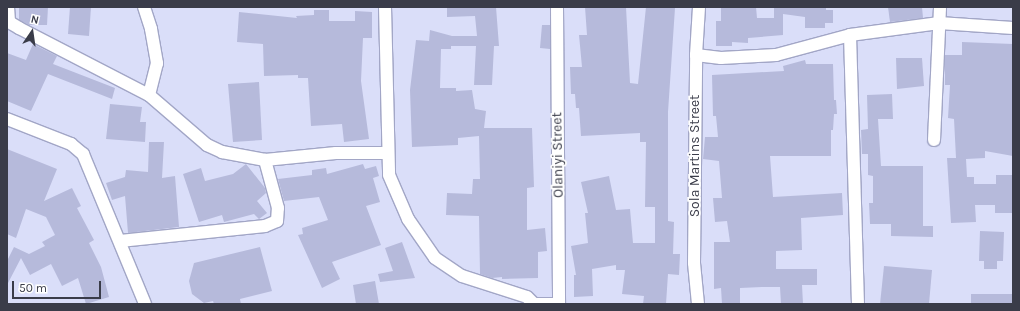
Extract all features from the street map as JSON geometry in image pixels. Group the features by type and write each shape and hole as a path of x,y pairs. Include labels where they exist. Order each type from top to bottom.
{"street":[{"path":"8,7 9,22 149,95 207,145 222,152 265,160 336,153 387,153"},
{"path":"144,7 151,29 157,63 149,95"},
{"path":"385,7 387,153 389,175 408,219 435,258 462,276 527,296 534,304 555,304"},
{"name":"Olaniyi Street","path":"557,7 560,304"},
{"name":"Sola Martins Street","path":"698,304 694,262 696,54 699,7"},
{"path":"934,140 940,7"},
{"path":"696,54 721,58 776,55 850,35 939,23 1013,28"},
{"path":"850,35 858,304"},
{"path":"7,119 71,144 83,154 120,241 144,304"},
{"path":"120,241 265,226 277,221 278,208 265,160"}],"building":[{"path":"19,7 48,7 47,25 29,25 19,20"},
{"path":"70,7 91,7 89,36 68,34"},
{"path":"447,7 496,7 499,46 494,46 492,85 474,85 476,46 451,46 451,49 441,49 440,88 456,88 456,91 472,90 475,109 486,111 484,128 532,128 534,187 527,188 527,230 545,228 547,251 538,252 538,278 502,279 502,277 492,278 480,274 479,216 446,215 447,193 472,194 473,179 480,179 479,136 458,138 458,145 412,147 410,90 416,40 429,41 430,30 452,36 477,36 475,16 447,17"},
{"path":"585,7 626,7 630,83 638,84 646,7 675,8 668,112 668,221 674,222 673,254 680,254 679,275 668,274 666,304 643,304 644,296 622,294 625,270 616,270 616,265 592,269 593,296 574,297 574,275 576,275 571,246 588,243 585,213 588,213 581,182 609,176 616,210 630,209 633,243 655,243 655,207 645,207 646,142 640,142 640,133 581,136 579,108 576,108 575,94 571,94 570,67 582,67 579,35 587,35"},
{"path":"721,7 756,7 757,18 774,18 774,7 826,7 826,10 833,10 833,23 825,23 825,28 805,28 805,17 783,14 783,35 748,38 748,43 732,42 732,46 716,46 716,21 721,21"},
{"path":"888,7 922,7 923,18 890,22"},
{"path":"314,10 329,10 329,21 355,21 355,11 372,12 372,38 363,38 361,81 369,139 344,142 342,124 311,126 308,78 298,78 298,75 264,76 263,44 237,42 239,12 297,18 296,16 314,15"},
{"path":"542,25 550,25 550,49 540,48"},
{"path":"962,42 1013,44 1013,156 985,151 985,158 966,159 967,177 974,177 974,184 996,184 996,175 1013,175 1013,213 995,213 995,205 975,205 976,222 951,223 947,158 956,158 954,119 948,118 950,85 945,85 945,55 962,55"},
{"path":"33,44 57,56 53,64 115,88 112,99 48,74 31,111 7,101 7,53 26,60"},
{"path":"896,58 922,58 924,86 897,89"},
{"path":"805,60 806,64 833,64 834,100 836,100 837,114 834,114 833,130 831,130 831,156 770,156 773,197 842,193 843,215 801,218 802,250 776,251 776,269 817,269 817,285 802,285 803,304 781,304 780,287 762,287 740,288 740,303 722,304 721,288 714,289 714,242 730,242 727,221 715,222 713,198 722,198 719,161 703,159 705,137 718,137 716,116 713,116 712,75 784,71 783,66"},
{"path":"259,82 262,140 233,142 228,84"},
{"path":"892,94 893,119 878,119 881,166 923,166 923,226 933,226 933,237 891,236 891,224 870,224 869,203 873,203 873,176 868,175 868,154 862,154 861,130 868,129 867,95"},
{"path":"110,104 142,107 140,122 146,122 145,142 106,139"},
{"path":"149,142 164,142 162,178 175,176 179,227 128,233 125,196 112,200 106,183 125,177 126,170 148,172"},
{"path":"7,149 57,169 44,201 72,188 81,206 77,208 94,240 89,243 101,267 109,297 86,304 78,278 62,286 51,264 30,275 21,258 7,285 7,261 14,247 29,254 45,246 42,242 55,235 46,217 26,209 16,238 7,234"},
{"path":"246,164 265,188 266,193 257,201 267,213 259,219 254,214 224,222 222,215 199,222 183,174 201,168 205,181 233,174"},
{"path":"363,164 365,169 376,166 379,176 373,178 380,202 366,206 381,245 332,262 340,279 322,288 298,235 303,234 302,228 328,220 319,197 284,201 278,179 312,175 312,170 326,168 327,174"},
{"path":"980,231 1004,232 1003,261 997,261 997,269 984,269 984,261 979,261"},
{"path":"402,242 415,278 380,282 378,274 393,271 385,248"},
{"path":"260,247 272,291 240,299 241,304 214,304 213,301 204,303 192,294 189,281 194,263"},
{"path":"884,266 932,270 929,304 880,304"},
{"path":"375,281 379,304 356,304 353,285"},
{"path":"971,294 1013,294 1013,304 971,304"}]}
